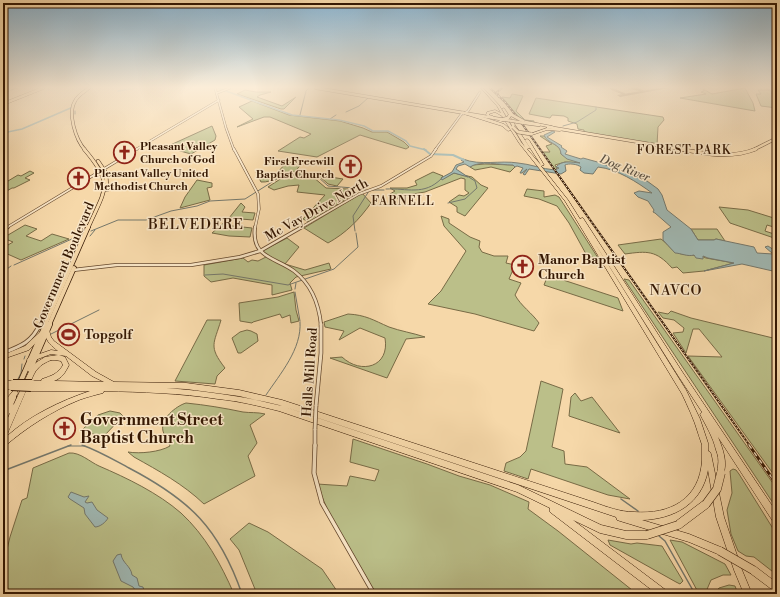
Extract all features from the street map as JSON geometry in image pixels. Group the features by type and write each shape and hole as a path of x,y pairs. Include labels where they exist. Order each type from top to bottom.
{"highway":[{"path":"480,116 509,129"},
{"path":"480,116 501,120 510,116"},
{"path":"489,116 493,118"},
{"path":"502,116 509,129 570,199 684,392 697,419 705,443 720,517 735,563 748,594"},
{"path":"504,116 520,142"},
{"path":"505,116 518,132 533,134"},
{"path":"508,116 542,166"},
{"path":"513,116 524,122 552,127"},
{"path":"540,125 546,127 543,131"},
{"path":"542,166 527,140 527,136 551,129 560,130"},
{"path":"549,174 568,201 609,268 615,274 777,520"},
{"path":"3,357 27,348 44,332 50,340 71,357 102,379 119,387"},
{"path":"30,360 54,352 71,357"},
{"path":"3,436 33,369 40,363 50,358 59,358 64,360 66,365 61,374 53,379 34,385"},
{"path":"3,444 18,431 74,398 93,392 119,387 195,392 225,396 263,404 518,489 600,529 626,535 647,535 663,532 678,525 706,504 717,489 721,473 720,453 715,436 676,368"},
{"path":"7,386 186,386 222,390 282,403 593,506 627,519 695,540 720,550 753,570 777,588"},
{"path":"4,411 15,393"},
{"path":"4,411 14,407"},
{"path":"593,506 622,514 644,516 665,514 680,508 693,496 701,484 706,463 705,443"},
{"path":"544,502 664,594"}],"main road":[{"path":"71,116 78,141 103,170"},
{"path":"480,116 726,156 751,153 777,138"},
{"path":"481,116 493,118"},
{"path":"524,122 560,130 578,132"},
{"name":"Government Boulevard","path":"15,393 44,332 106,191 107,178 103,170"},
{"name":"Government Boulevard","path":"3,432 36,357 44,332"},
{"path":"3,422 4,411"}],"street":[{"path":"3,230 193,116"},
{"path":"223,116 230,140 258,192 260,210 254,240 260,251"},
{"name":"Mc Vay Drive North","path":"71,270 117,265 173,266 201,264 240,257 260,251 364,191 381,186 433,154 461,116"},
{"name":"Halls Mill Road","path":"260,251 291,270 313,293 323,328 316,406 314,473 322,503 374,594"},
{"path":"3,353 23,345 33,338 63,275 71,270"}],"green space":[{"path":"249,116 296,116 340,121 372,132 387,132 404,142 409,147 406,149 360,135 317,157 278,151 300,137 304,138 311,134 270,117 264,117 237,127 253,119"},
{"path":"517,116 521,116 525,120 534,121 534,123 520,119"},
{"path":"539,116 551,116 550,118"},
{"path":"562,116 655,116 663,117 664,120 658,127 657,145 584,133 584,130 578,129 577,124 568,121 568,118"},
{"path":"212,126 216,136 215,140 191,154 166,147"},
{"path":"540,136 544,136 558,147 562,155 581,163 565,162 555,165 557,169 555,170 543,152 550,152 546,146 552,144"},
{"path":"287,162 301,164 295,172 270,181 261,182 256,172 276,174"},
{"path":"473,165 513,165 515,167 510,172 491,167 475,170 470,167"},
{"path":"30,171 34,173 25,178 30,180 5,192 3,191 3,184 18,175 21,176"},
{"path":"433,172 443,176 441,178 442,179 454,173 472,177 481,185 488,188 465,216 457,212 457,207 449,202 459,195 464,196 469,193 465,190 465,179 461,178 425,192 401,196 398,199 390,194 395,191 390,188 407,188 417,185 415,181"},
{"path":"294,174 313,177 326,188 348,189 353,195 309,222 303,219 325,195 297,192 299,185 274,190 268,187 285,176"},
{"path":"318,175 343,179 337,186 328,184"},
{"path":"197,180 212,183 212,187 207,188 210,200 180,208 185,197"},
{"path":"527,189 544,191 544,197 555,195 559,197 600,261 586,254 569,223 557,206 539,199 524,196"},
{"path":"362,193 371,203 352,226 335,239 328,243 304,228"},
{"path":"241,203 245,207 242,212 255,213 253,220 229,218"},
{"path":"719,207 748,210 777,219 777,228 767,225 765,231 777,235 777,239 730,223"},
{"path":"441,216 449,219 449,223 470,237 480,241 479,247 482,252 494,256 508,256 506,263 515,265 509,279 521,283 515,295 520,303 539,323 534,331 475,314 428,304 441,291 466,251 444,226"},
{"path":"229,218 224,225 252,228 250,237 229,236 212,233"},
{"path":"25,225 37,229 26,236 41,241 52,234 69,239 21,260 3,252 3,248 13,242 3,238"},
{"path":"691,229 717,229 725,241 716,239 698,240"},
{"path":"287,238 299,247 285,264 305,270 329,263 331,269 296,277 290,283 292,290 272,295 272,285 233,278 211,282 204,276 204,265 243,258 248,262 252,260 258,261 266,257 260,252"},
{"path":"661,239 674,251 680,253 734,263 704,271 683,273 677,267 672,268 656,255 645,252 625,254 618,245"},
{"path":"548,275 618,298 623,311 544,285"},
{"path":"624,279 629,280 777,489 777,509"},
{"path":"294,292 299,321 291,323 290,315 282,318 280,314 252,323 240,321 239,303 278,297"},
{"path":"671,311 691,318 777,339 777,479 688,356 722,357 699,329 693,329 686,353 673,333 683,332 684,328 674,320 663,318 658,312 668,314"},
{"path":"348,314 365,317 389,327 425,337 406,339 387,378 330,358 342,357 350,363 365,367 379,362 383,356 385,338 360,328 339,340 344,331 325,327 324,322"},
{"path":"207,320 221,320 214,349 216,355 225,368 217,376 215,384 175,381"},
{"path":"247,330 257,334 258,341 241,353 238,353 232,338 240,332"},
{"path":"541,381 563,389 552,447 564,451 565,464 587,467 630,499 608,495 531,469 528,479 504,471 506,463 520,457 526,451"},
{"path":"575,393 581,401 592,397 620,433 569,416 571,397"},
{"path":"186,403 265,414 250,425 257,443 248,456 255,476 204,504 179,484 128,452 150,452 161,450 170,446 163,431 164,422 174,410"},
{"path":"110,411 120,413 123,416 101,438 83,429 98,415"},
{"path":"353,439 459,476 490,485 529,502 528,509 637,594 376,594 327,509 317,484 347,486 350,476 375,481 379,470 350,462"},
{"path":"69,453 77,454 142,486 181,513 198,531 212,550 234,594 3,594 3,566 10,537 22,500 27,498 33,468"},
{"path":"733,469 739,474 777,535 777,575 754,557 746,556 738,551 731,534 727,510 732,493 730,471"},
{"path":"249,523 268,532 322,569 339,594 257,594 239,550 230,539"},
{"path":"608,540 631,544 637,543 662,546 683,581 680,584 676,582 610,545"},
{"path":"670,540 682,542 725,564 731,575 723,575 711,580 705,594 699,594"},
{"path":"729,585 735,586 738,594 714,594 719,588"}],"water":[{"path":"553,131 555,132 547,137 562,146 561,147 567,151 565,154 601,163 647,181 658,189 662,195 667,210 691,229 698,240 716,239 754,247 757,253 773,254 765,247 768,246 777,252 777,272 742,264 704,271 734,263 703,256 703,259 696,258 694,255 689,256 675,253 663,240 663,232 671,227 653,212 654,210 648,201 638,197 634,193 639,191 652,193 626,177 605,168 598,167 593,174 584,173 580,170 581,167 569,164 565,165 566,171 561,174 529,169 525,175 523,174 527,169 520,173 523,168 517,166 515,167 513,165 485,163 470,167 465,164 458,166 456,169 468,177 454,173 442,180 441,178 452,172 456,165 464,162 461,160 463,159 483,163 504,162 527,164 555,170 559,168 556,167 558,165 564,162 580,163 567,159 561,154 559,148 546,138 544,135"},
{"path":"71,492 84,497 89,496 85,502 92,502 97,510 108,518 106,521 95,527 85,514 84,508 68,497"},
{"path":"121,554 132,575 137,578 139,586 143,587 145,594 138,594 133,587 121,581 113,561 117,555"}],"waterway":[{"path":"3,133 22,129 52,116"},
{"path":"300,116 339,120 364,126 373,131 388,131 406,141 410,146 425,150"},
{"path":"330,119 335,116"},
{"path":"563,126 577,122 587,116"},
{"name":"Dog River","path":"425,150 430,154 453,155 464,160"},
{"path":"91,231 118,220 146,220 171,211 197,206 210,201 245,199 280,177 293,173 317,176 328,186 366,189"},
{"path":"448,203 465,199 477,188 475,181 467,176"},
{"path":"386,189 415,190 428,188 441,179"},
{"path":"371,190 384,190"},
{"path":"355,231 353,216 369,191"},
{"path":"90,236 95,230"},
{"path":"205,275 223,274 288,285 334,269 358,247 356,233"},
{"path":"14,265 83,234"},
{"path":"74,253 79,242"},
{"path":"67,269 73,256"},
{"path":"3,272 11,266"},
{"path":"43,323 61,282"},
{"path":"295,289 296,283"},
{"path":"295,292 300,321"},
{"path":"51,334 99,310"},
{"path":"266,395 294,351 298,342 300,322"},
{"path":"17,381 21,373 22,364"},
{"path":"3,471 68,446"},
{"path":"68,446 84,446"},
{"path":"84,446 150,480 169,492 200,518 223,551 242,594"},
{"path":"621,499 638,511"},
{"path":"659,536 665,541 695,594"}],"railway":[{"path":"516,116 750,446"},
{"path":"749,445 777,485"}],"place":[{"name":"Pleasant Valley Church of God","path":"125,152"},
{"name":"First Freewill Baptist Church","path":"350,167"},
{"name":"Pleasant Valley United Methodist Church","path":"78,179"},
{"name":"Manor Baptist Church","path":"523,266"},
{"name":"Topgolf","path":"69,334"},
{"name":"Government Street Baptist Church","path":"64,428"}],"district":[{"name":"FOREST PARK","path":"684,150"},
{"name":"FARNELL","path":"403,201"},
{"name":"BELVEDERE","path":"196,224"},
{"name":"NAVCO","path":"676,290"}]}
